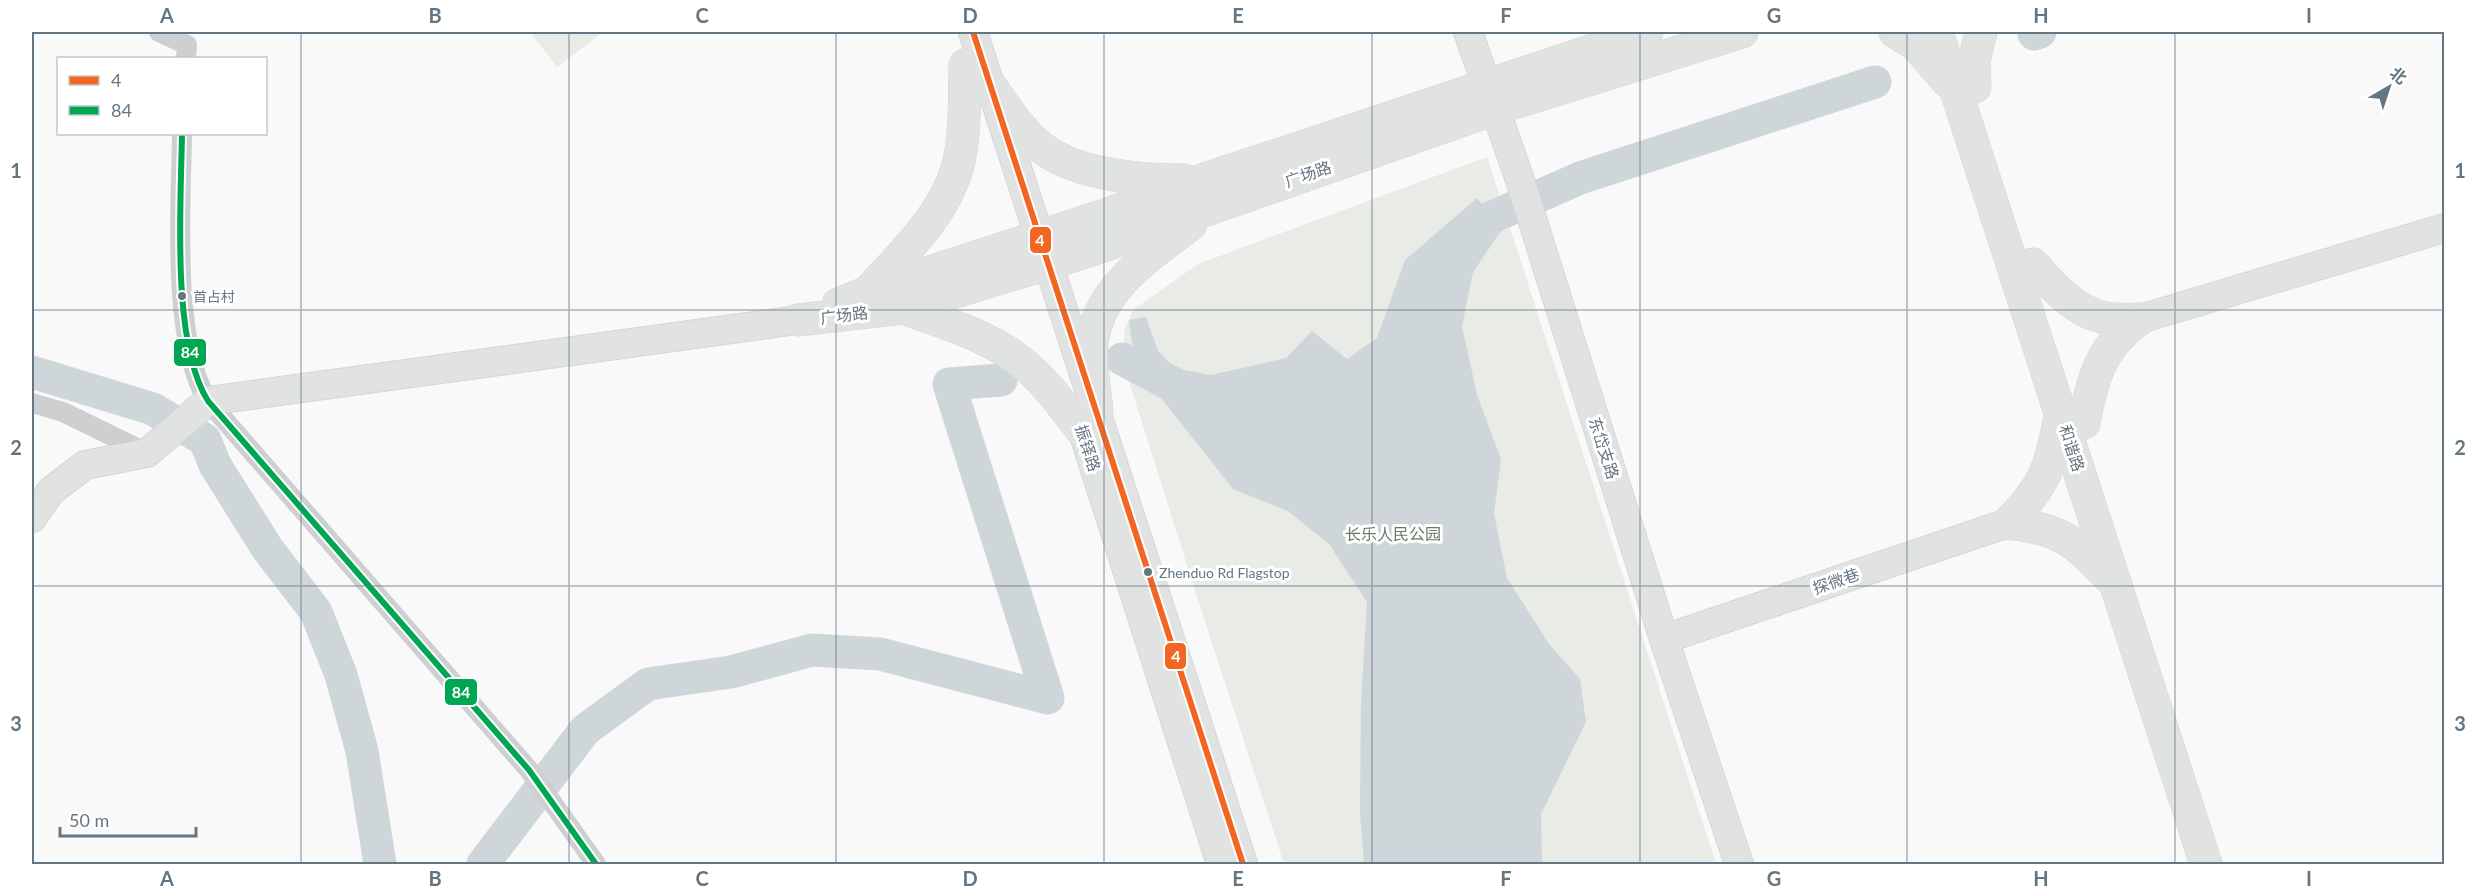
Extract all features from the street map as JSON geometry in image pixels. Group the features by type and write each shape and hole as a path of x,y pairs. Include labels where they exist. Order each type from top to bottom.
{"main road":[{"name":"广场路","path":"798,320 903,308 1035,253 1491,96 1647,32"},
{"name":"广场路","path":"1491,96 1742,32"},
{"path":"1895,32 1916,45 1967,92 1981,32"},
{"name":"和谐路","path":"1937,32 1967,92 2033,264 2115,582 2206,864"},
{"name":"和谐路","path":"1958,32 1967,92 2072,419 2226,864"},
{"path":"868,292 939,210 951,184 962,148 965,65"},
{"path":"990,85 1011,116 1037,145 1069,162 1102,173 1207,194"},
{"path":"1090,421 1092,348 1099,314 1108,297 1132,270 1207,194"},
{"name":"广场路","path":"798,320 868,292 1035,253"},
{"path":"2033,264 2073,302 2096,315 2107,318 2140,319"},
{"path":"903,308 982,338 1010,353 1090,421"},
{"path":"2008,523 2026,504 2045,477 2106,353 2118,335 2140,319"},
{"path":"2008,523 2033,526 2061,535 2091,558 2115,582"}],"street":[{"path":"159,32 190,45"},
{"name":"振铎路","path":"953,32 1035,253 1090,421 1243,864"},
{"name":"振铎路","path":"973,32 990,85 1035,253"},
{"name":"东岱支路","path":"1468,32 1519,177 1664,639 1739,864"},
{"path":"182,135 183,298 193,367 202,406 529,770 596,864"},
{"path":"2140,319 2445,228"},
{"path":"32,518 51,491 85,465 147,453 202,406 798,320"},
{"path":"32,404 63,412 147,453"},
{"name":"振铎路","path":"1090,421 1221,864"},
{"name":"探微巷","path":"1664,639 2008,523"}],"green space":[{"path":"530,32 603,32 557,67"},
{"name":"长乐人民公园","path":"1487,157 1716,864 1284,864 1198,600 1122,359 1125,328 1133,310 1198,264"}],"shaded area":[{"path":"1477,198 1503,228 1473,272 1462,326 1477,395 1501,459 1494,514 1507,578 1549,644 1580,679 1586,722 1541,814 1542,864 1364,864 1360,812 1361,702 1367,602 1329,544 1288,511 1233,489 1135,365 1129,320 1146,317 1158,351 1170,363 1184,370 1211,375 1286,358 1312,331 1347,359 1377,338 1405,260"}],"waterway":[{"path":"2034,34 2040,32"},
{"path":"1463,248 1490,218 1580,178 1875,82"},
{"path":"1122,359 1175,387"},
{"path":"32,372 153,409 205,440 215,465 267,548 316,612 341,675 362,751 380,864"},
{"path":"483,864 585,730 648,684 731,672 812,650 880,654 1048,698 949,384 1001,380"}],"transit line":[{"name":"4","path":"973,32 1243,864"},
{"name":"84","path":"182,135 180,234 183,309 188,344 196,375 208,401 529,770 596,864"}],"place":[{"name":"首占村","path":"182,296"},
{"name":"Zhenduo Rd Flagstop","path":"1148,572"}]}
